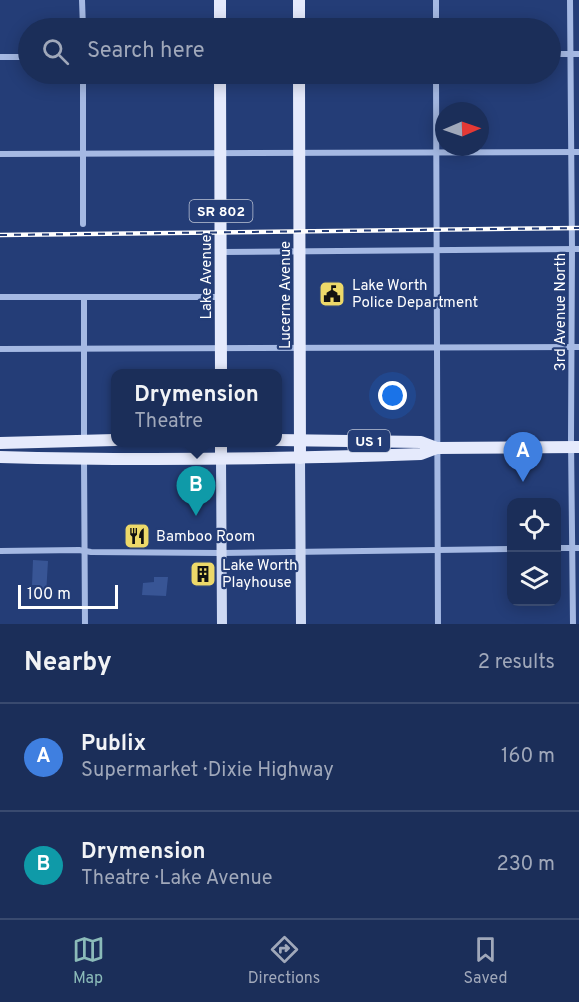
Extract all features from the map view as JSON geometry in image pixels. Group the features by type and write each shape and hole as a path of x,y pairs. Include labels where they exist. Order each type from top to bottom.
{"main road":[{"path":"220,0 220,18"},
{"path":"299,0 299,18"},
{"name":"Lake Avenue","path":"220,84 221,369"},
{"name":"Lucerne Avenue","path":"299,84 302,624"},
{"path":"0,443 111,440"},
{"name":"US 1","path":"282,440 421,442 437,448"},
{"path":"221,447 222,624"},
{"name":"US 1","path":"0,457 300,458 421,454 437,448 575,447"}],"street":[{"path":"82,0 82,18"},
{"path":"436,0 436,18"},
{"name":"3rd Avenue North","path":"570,0 576,249 576,548 573,624"},
{"path":"561,54 579,54"},
{"path":"0,57 18,57"},
{"path":"83,84 83,224"},
{"path":"436,84 436,102"},
{"path":"489,153 575,152"},
{"path":"0,154 435,153"},
{"path":"437,156 438,624"},
{"path":"221,252 576,249"},
{"path":"0,297 222,297"},
{"path":"84,297 84,441"},
{"path":"0,349 576,347"},
{"path":"84,459 85,624"},
{"path":"0,551 221,553 507,549"}],"shaded area":[{"path":"33,560 48,561 46,595 41,596 40,585 32,585"},
{"path":"154,577 168,577 166,596 142,595 143,583 154,582"}],"railway":[{"path":"0,235 579,228"}],"place":[{"name":"Lake Worth Police Department","path":"332,294"},
{"name":"Publix","path":"523,482"},
{"name":"Drymension","path":"196,516"},
{"name":"Bamboo Room","path":"137,536"},
{"name":"Lake Worth Playhouse","path":"203,574"}]}
